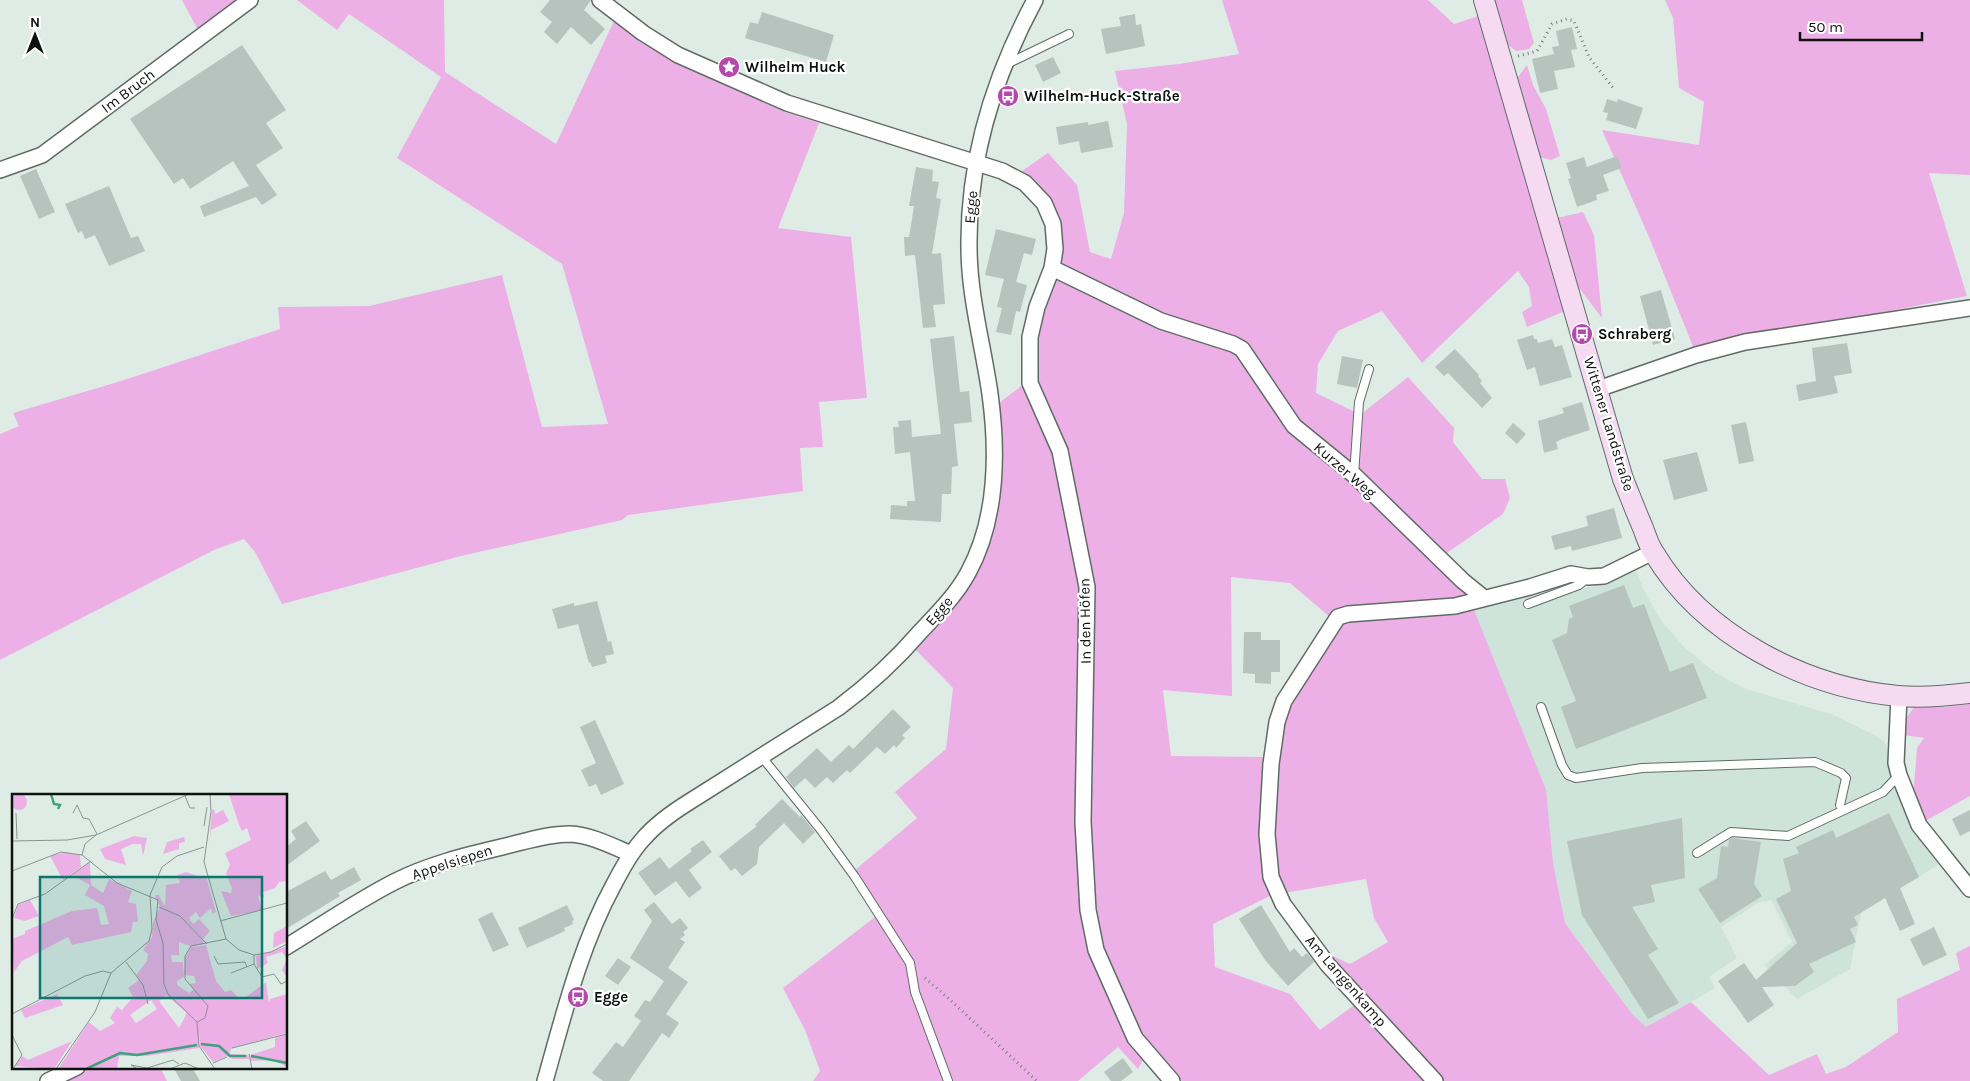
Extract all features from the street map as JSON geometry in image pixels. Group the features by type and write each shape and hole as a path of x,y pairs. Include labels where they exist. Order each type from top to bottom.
{"main road":[{"name":"Wittener Landstraße","path":"1484,0 1623,479 1653,552 1679,587 1724,631 1806,674 1871,692 1899,696 1940,696 1970,693"}],"street":[{"name":"Im Bruch","path":"0,170 42,155 250,0"},
{"path":"600,0 643,34 678,55 787,103 976,161"},
{"name":"Egge","path":"545,1081 580,958 606,898 631,854 644,838 668,816 838,708 886,669 958,589 976,557 988,514 994,462 992,410 974,301 969,254 970,209 976,161 990,105 1035,0"},
{"name":"In den Höfen","path":"976,161 1002,170 1024,183 1044,203 1053,224 1055,249 1052,268 1037,307 1030,337 1030,383 1060,451 1087,587 1083,822 1088,910 1096,950 1135,1038 1172,1081"},
{"name":"Kurzer Weg","path":"1052,268 1161,322 1233,344 1242,350 1294,426 1354,475 1463,581 1484,598"},
{"path":"1598,389 1696,355 1745,342 1970,308"},
{"path":"1484,598 1530,588 1571,574 1588,577 1604,576 1653,552"},
{"name":"Am Langenkamp","path":"1435,1081 1328,965 1284,904 1271,877 1267,834 1271,764 1277,722 1284,701 1338,617 1348,614 1454,606 1484,598"},
{"path":"1899,696 1896,763 1899,775 1919,825 1970,888"},
{"name":"Appelsiepen","path":"288,946 395,881 446,861 542,837 570,834 593,838 631,854"},
{"path":"48,1081 76,1068"}],"lane":[{"path":"1006,64 1069,34"},
{"path":"1354,475 1359,402 1369,369"},
{"path":"1528,604 1579,585 1588,577"},
{"path":"1541,707 1562,765 1568,775 1576,778 1642,768 1815,762 1840,773 1846,778 1840,805"},
{"path":"761,756 850,869 910,963 915,992 948,1081"},
{"path":"1697,853 1731,832 1788,836 1883,792 1899,775"}],"path":[{"path":"1501,61 1537,51 1552,24 1567,19 1574,21 1589,56 1614,89"},
{"path":"911,967 947,997 1036,1081"}],"shaded area":[{"path":"182,0 241,0 199,32"},
{"path":"297,0 444,0 445,72 556,144 614,21 640,42 676,63 785,112 819,123 778,228 851,237 867,398 819,402 823,447 800,448 803,491 628,515 622,520 465,555 282,604 255,552 244,539 214,550 0,660 0,434 19,426 13,413 121,381 280,329 278,307 369,306 502,275 542,427 608,424 562,264 397,158 441,77 349,14 337,30"},
{"path":"1222,0 1428,0 1454,24 1478,16 1565,311 1527,327 1522,312 1532,306 1529,287 1518,271 1422,363 1382,311 1338,331 1318,364 1316,393 1355,412 1352,468 1298,424 1252,356 1238,342 1228,338 1231,348 1240,353 1247,361 1291,431 1352,480 1460,586 1474,597 1348,608 1331,618 1290,583 1231,577 1232,696 1163,690 1171,756 1267,757 1263,827 1265,861 1274,894 1213,924 1215,967 1290,994 1320,1030 1368,995 1324,952 1350,964 1388,942 1374,918 1366,879 1284,893 1275,876 1271,834 1282,724 1289,702 1336,625 1348,619 1417,613 1472,605 1546,790 1553,863 1565,923 1632,1014 1646,1027 1691,1002 1769,1075 1817,1054 1826,1074 1846,1067 1898,1032 1897,999 1960,970 1956,953 1970,946 1970,1081 1182,1081 1154,1050 1143,1060 1138,1069 1118,1047 1078,1081 813,1081 820,1071 805,1030 783,988 875,917 849,875 917,818 895,792 946,749 953,688 916,650 961,598 986,545 998,500 1001,453 999,403 1025,383 1036,383 1036,337 1060,265 1059,224 1053,202 1033,178 1022,171 1048,153 1077,185 1090,252 1111,259 1124,213 1127,124 1115,71 1179,64 1239,54"},
{"path":"1495,0 1522,0 1534,43 1529,49 1516,51 1507,44"},
{"path":"1665,0 1970,0 1970,175 1929,173 1967,296 1694,349 1649,237 1602,130 1699,145 1704,102 1679,88 1673,18"},
{"path":"1527,65 1533,85 1546,109 1560,156 1551,160 1539,157 1515,81"},
{"path":"1583,212 1594,235 1602,318 1573,280 1557,218"},
{"path":"1408,377 1454,428 1453,442 1482,479 1505,479 1510,498 1503,514 1444,555 1359,473 1360,415"},
{"path":"1632,572 1637,572 1643,589 1662,622 1686,649 1717,674 1746,689 1831,714 1884,741 1915,828 1944,861 1861,913 1850,969 1797,999 1764,965 1792,942 1771,900 1758,903 1721,927 1737,958 1709,977 1715,988 1646,1028 1632,1014 1565,923 1553,863 1506,692 1472,605 1571,582 1582,587 1592,587"},
{"path":"1970,704 1970,796 1922,823 1913,798 1917,748 1924,738 1904,735 1905,720 1914,707 1945,707"},
{"path":"86,1068 160,1068 167,1081 59,1081"}],"building":[{"path":"550,0 591,0 584,10 605,29 591,45 571,27 557,44 544,32 552,22 540,12"},
{"path":"762,12 834,35 826,62 745,38 750,22 758,24"},
{"path":"1135,14 1136,25 1141,24 1145,46 1106,54 1101,29 1121,26 1119,17"},
{"path":"1572,27 1577,49 1571,50 1575,67 1554,71 1558,89 1540,93 1532,59 1554,54 1552,47 1559,46 1556,31"},
{"path":"242,45 286,110 266,123 283,148 256,165 277,195 262,205 256,197 204,217 200,206 249,186 233,161 190,189 183,178 174,184 130,119"},
{"path":"1053,57 1061,73 1043,82 1035,65"},
{"path":"1607,99 1617,102 1618,99 1643,108 1636,129 1606,120 1608,113 1603,112"},
{"path":"1108,121 1113,147 1081,153 1079,141 1059,145 1056,127 1088,122 1088,125"},
{"path":"1617,156 1622,168 1603,175 1609,191 1596,195 1597,200 1577,207 1568,179 1571,178 1566,163 1584,157 1587,167"},
{"path":"916,167 933,170 932,181 939,182 936,198 941,199 932,254 941,253 945,304 933,305 936,327 923,328 915,255 905,256 904,237 909,237 914,206 909,206"},
{"path":"36,169 55,212 39,219 20,176"},
{"path":"109,186 131,238 138,236 145,251 109,266 95,235 85,239 82,231 78,233 65,204"},
{"path":"996,229 1036,239 1032,255 1024,253 1016,282 1027,285 1020,312 1016,311 1011,335 996,332 1002,308 997,307 1004,279 985,275"},
{"path":"1661,290 1675,339 1653,345 1640,296"},
{"path":"1533,335 1538,343 1552,339 1555,347 1562,345 1572,377 1540,386 1535,367 1527,370 1517,340"},
{"path":"954,336 960,392 969,391 972,422 954,424 958,466 952,467 951,494 942,494 941,522 890,519 891,505 907,506 907,501 915,501 910,452 895,454 893,427 899,427 898,421 911,420 912,437 941,434 930,339"},
{"path":"1847,343 1852,373 1834,376 1838,393 1799,401 1796,385 1816,381 1812,348"},
{"path":"1455,349 1479,375 1482,381 1480,383 1492,398 1482,408 1448,373 1444,376 1435,367"},
{"path":"1342,356 1363,360 1357,388 1337,384"},
{"path":"1582,402 1590,430 1556,442 1558,449 1544,453 1538,421 1564,413 1562,408"},
{"path":"1746,422 1754,461 1739,464 1731,425"},
{"path":"1513,423 1526,434 1517,444 1505,433"},
{"path":"1697,452 1708,491 1674,500 1663,460"},
{"path":"1614,508 1622,538 1572,551 1571,546 1555,550 1551,536 1588,526 1586,516"},
{"path":"1624,585 1633,608 1644,604 1670,672 1693,663 1707,698 1576,749 1561,707 1576,701 1552,640 1567,633 1569,619 1573,617 1569,606"},
{"path":"597,601 608,642 611,641 614,654 605,656 607,663 592,667 589,663 578,624 558,629 552,609 574,603 574,606"},
{"path":"1244,632 1261,632 1261,640 1280,640 1280,672 1271,672 1271,684 1255,683 1255,674 1243,673"},
{"path":"893,709 911,727 902,735 905,738 896,748 894,745 885,754 877,747 850,773 847,770 833,783 827,777 815,788 805,778 794,788 786,777 817,748 831,762 849,745 853,749"},
{"path":"595,720 624,784 601,795 596,784 589,787 581,770 596,763 580,727"},
{"path":"782,799 800,817 801,815 815,832 803,844 784,823 759,847 757,864 742,876 735,868 731,871 719,856 757,826 755,825"},
{"path":"1970,810 1970,831 1960,836 1952,819"},
{"path":"1889,813 1919,877 1900,888 1915,924 1900,931 1885,898 1854,917 1858,925 1850,929 1856,942 1809,964 1814,972 1795,986 1762,987 1774,1005 1748,1023 1718,981 1744,963 1756,980 1797,943 1776,899 1791,891 1783,859 1799,853 1796,847 1833,830 1836,838"},
{"path":"1682,818 1685,878 1651,885 1655,902 1632,907 1658,949 1648,955 1679,1003 1648,1019 1582,915 1567,841"},
{"path":"306,821 320,841 288,865 288,845 296,839 291,831"},
{"path":"1732,838 1761,842 1754,884 1762,896 1720,923 1698,889 1717,878 1721,846 1728,847 1729,840"},
{"path":"703,840 712,852 689,870 702,888 689,898 676,881 655,896 638,873 660,857 669,869 692,851 690,849"},
{"path":"354,867 361,880 338,893 340,896 288,928 288,891 325,871 331,880"},
{"path":"654,902 672,924 680,918 688,928 683,932 685,935 680,939 685,942 668,968 688,982 666,1014 679,1023 669,1038 662,1033 629,1081 603,1081 592,1073 616,1042 623,1047 641,1021 634,1016 645,1000 650,1002 664,981 630,958 652,921 644,910"},
{"path":"567,905 574,920 572,921 573,924 564,928 565,931 527,948 518,928"},
{"path":"1261,905 1290,952 1294,948 1302,957 1307,953 1314,962 1288,986 1265,960 1239,919"},
{"path":"492,912 509,945 493,952 478,919"},
{"path":"1934,927 1947,955 1923,966 1910,939"},
{"path":"618,958 631,967 618,985 605,976"},
{"path":"1123,1058 1133,1072 1121,1081 1111,1081 1104,1072"},
{"path":"174,1068 193,1068 200,1081 181,1081"}],"place":[{"name":"Wilhelm Huck","path":"729,67"},
{"name":"Wilhelm-Huck-Straße","path":"1008,96"},
{"name":"Schraberg","path":"1582,334"},
{"name":"Egge","path":"578,997"}]}
